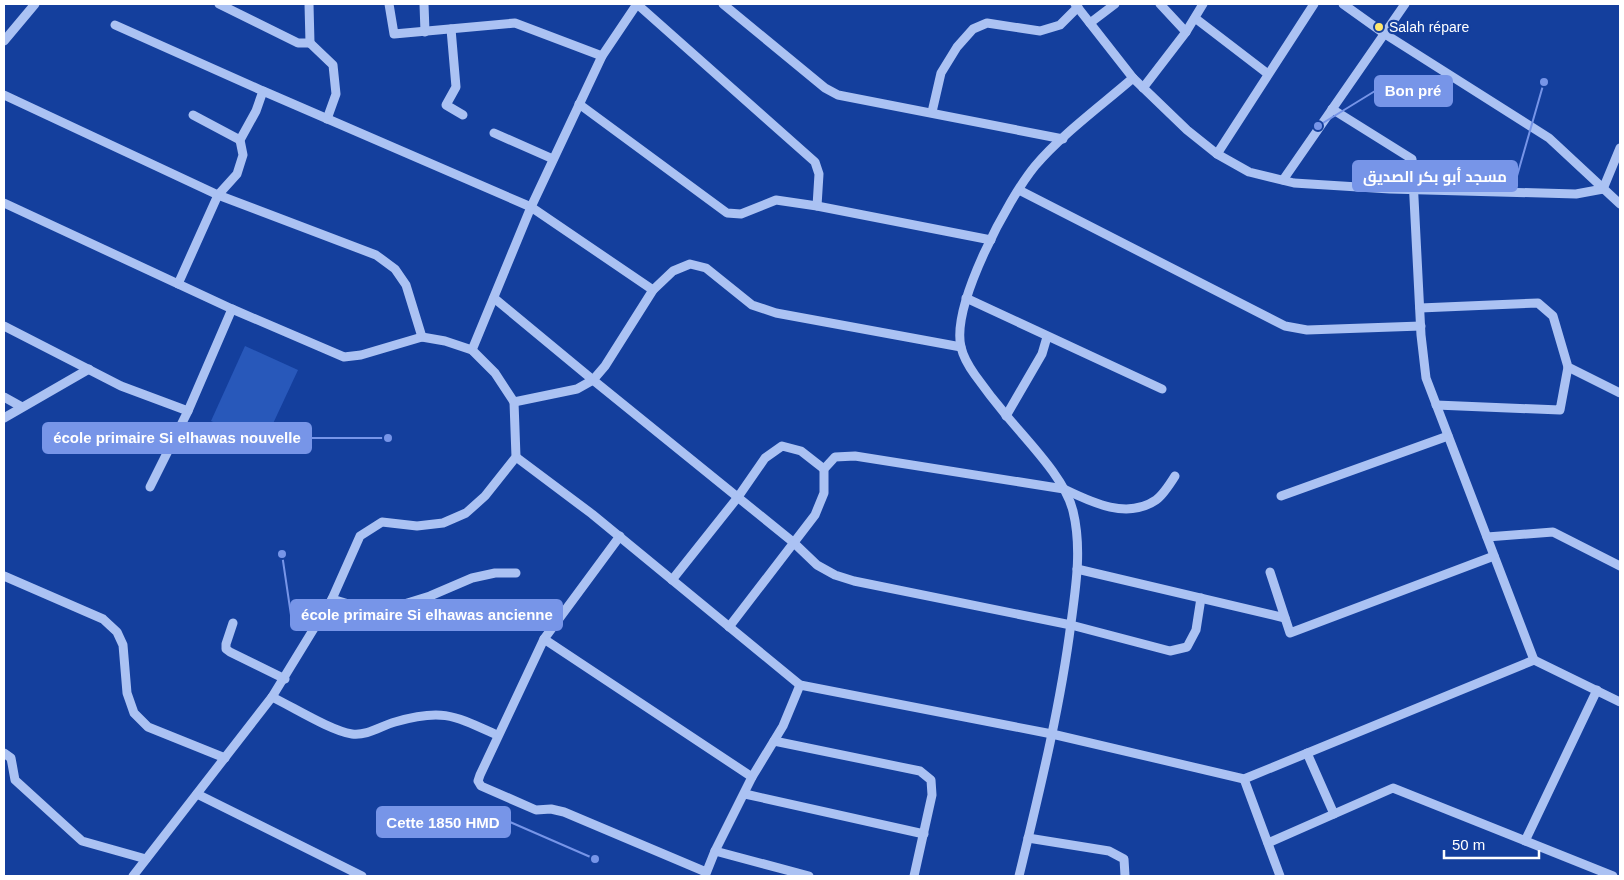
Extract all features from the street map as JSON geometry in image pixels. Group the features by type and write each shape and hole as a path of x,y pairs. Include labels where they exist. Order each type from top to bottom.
{"street":[{"path":"4,41 8,29 35,4"},
{"path":"219,4 298,43 310,43 333,65 336,94 327,119"},
{"path":"309,4 310,43"},
{"path":"389,4 394,34 515,23 602,56"},
{"path":"424,4 425,32"},
{"path":"472,350 531,207 579,104 602,56 637,4 815,162 819,174 817,206"},
{"path":"723,4 825,88 832,91 851,98 932,112 1063,139"},
{"path":"1090,23 1115,4"},
{"path":"1160,4 1186,32"},
{"path":"1143,88 1186,32 1203,4"},
{"path":"1344,4 1386,34 1549,138 1620,204"},
{"path":"1284,180 1405,4"},
{"path":"932,112 941,73 957,47 973,29 987,23 1040,32 1060,25 1077,5 1132,78 1187,130 1217,154 1249,172 1294,183 1413,189 1576,194 1603,189"},
{"path":"1217,154 1312,5"},
{"path":"1195,18 1268,74"},
{"path":"115,25 531,207 653,290"},
{"path":"451,29 456,87 446,105 463,114"},
{"path":"1019,876 1052,734 1068,648 1077,569 1078,542 1072,508 1064,489 1038,451 1006,416 974,373 961,347 961,319 966,298 1008,205 1036,166 1063,139 1132,78"},
{"path":"178,284 218,195 237,174 243,155 240,140 256,111 263,91"},
{"path":"4,95 218,195 376,255 395,269 406,285 422,337"},
{"path":"579,104 727,213 741,214 776,200 817,206 991,240"},
{"path":"1332,109 1412,159 1421,326 1426,378 1534,660 1620,702"},
{"path":"194,115 240,140"},
{"path":"494,133 553,159"},
{"path":"1603,189 1620,148"},
{"path":"1019,190 1285,326 1307,330 1421,326"},
{"path":"4,203 232,309 344,357 361,355 422,337 445,341 472,350 495,373 514,402 516,457 505,473 485,496 466,513 443,523 417,526 382,522 360,536 332,599 285,679 133,876"},
{"path":"514,402 577,390 592,380 605,366 653,290 673,270 690,264 706,268 752,305 776,313 961,347"},
{"path":"494,298 592,380 793,542 817,565 835,575 854,581 1071,625 1170,651 1187,647 1196,630 1201,598"},
{"path":"966,298 1162,389"},
{"path":"1420,308 1538,303 1553,316 1568,367 1560,410 1436,405"},
{"path":"150,487 188,411 232,309"},
{"path":"4,326 121,386 188,411"},
{"path":"1006,416 1042,354 1047,337"},
{"path":"1568,367 1620,393"},
{"path":"4,418 89,369"},
{"path":"4,396 22,407"},
{"path":"1281,496 1448,436"},
{"path":"672,580 738,497 765,458 782,446 802,451 824,468"},
{"path":"728,627 815,515 824,493 824,468 835,456 855,456 1064,489 1096,504 1132,510 1156,500 1175,476"},
{"path":"516,457 620,536 800,686 1052,734 1244,779 1534,660"},
{"path":"1487,537 1553,532 1620,566"},
{"path":"620,536 544,640 480,775 478,781 481,786 536,810 551,809 564,812 705,874 752,777 783,726 800,686"},
{"path":"1270,572 1290,633 1494,556"},
{"path":"1077,569 1285,618"},
{"path":"332,599 365,609 388,609 430,596 472,578 494,573 516,573"},
{"path":"4,576 103,619 117,632 123,645 127,692 134,713 148,727 225,758"},
{"path":"234,623 226,649 285,679"},
{"path":"544,640 752,777"},
{"path":"1525,841 1597,690"},
{"path":"272,697 340,732 354,735 434,713 456,717 498,735"},
{"path":"774,741 920,771 931,780 932,795 914,876"},
{"path":"4,752 11,758 15,780 82,841 146,859"},
{"path":"1307,753 1334,814"},
{"path":"1244,779 1280,876"},
{"path":"1268,843 1393,788 1613,876"},
{"path":"197,794 362,876"},
{"path":"744,794 924,834"},
{"path":"1028,838 1109,851 1124,859 1125,876"},
{"path":"715,851 809,876"}],"shaded area":[{"path":"245,346 298,370 263,445 211,421"}],"place":[{"name":"Salah répare","path":"1379,27"},
{"name":"مسجد أبو بكر الصديق","path":"1544,82"},
{"name":"Bon pré","path":"1318,126"},
{"name":"école primaire Si elhawas nouvelle","path":"388,438"},
{"name":"école primaire Si elhawas ancienne","path":"282,554"},
{"name":"Cette 1850 HMD","path":"595,859"}]}
